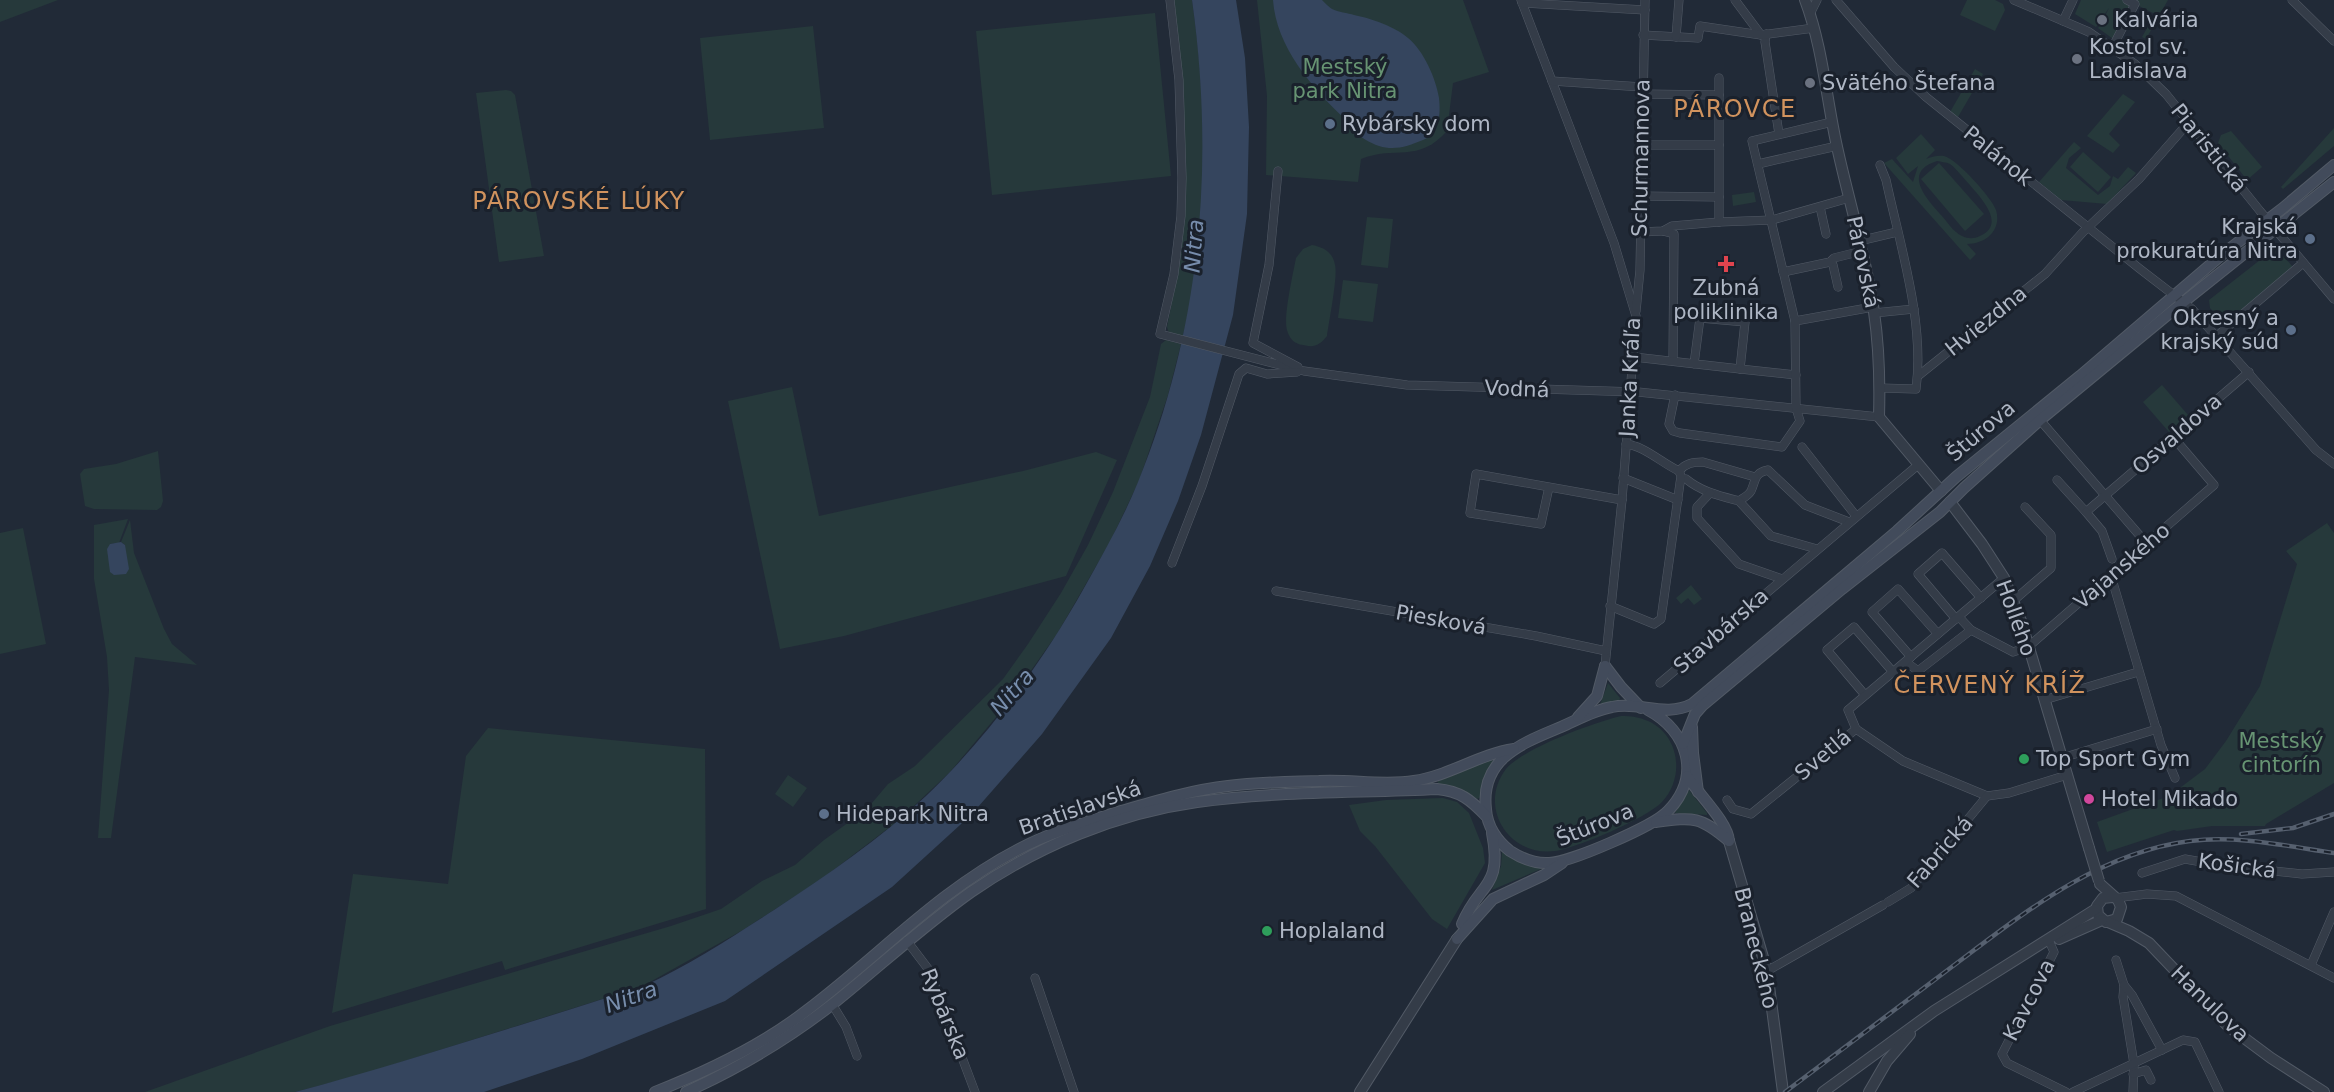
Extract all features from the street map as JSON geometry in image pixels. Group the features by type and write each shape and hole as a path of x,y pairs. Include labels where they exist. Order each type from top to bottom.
{"main road":[{"name":"Štúrova","path":"2334,165 2267,220 2179,299 2040,420 1918,531 1842,589 1702,706 1695,714 1683,744 1686,776 1675,803 1666,813 1653,822 1567,860 1549,863 1527,860 1508,849 1491,829 1486,816 1485,795 1496,765 1514,749 1610,707 1679,710 1692,704 1941,492 2179,299 2276,230 2334,182"},
{"path":"1941,492 1950,502"},
{"path":"1605,666 1621,687 1645,709 1666,721 1683,744"},
{"path":"1574,721 1597,696 1605,666"},
{"path":"1692,723 1698,794"},
{"name":"Bratislavská","path":"655,1092 758,1044 829,1000 889,941 951,891 987,868 1052,834 1134,808 1213,788 1292,782 1416,781 1495,752 1514,749"},
{"path":"1686,776 1698,794 1722,821 1728,833 1729,842"},
{"path":"1220,800 1231,791 1287,786 1292,782"},
{"name":"Bratislavská","path":"686,1092 764,1052 938,916 992,878 1039,852 1094,829 1163,809 1220,800 1437,789 1465,796 1486,816"},
{"path":"1653,822 1686,818 1704,821 1729,842"},
{"path":"1457,939 1464,919 1494,872 1496,856 1491,829"},
{"path":"1457,939 1493,899 1544,875 1567,860"},
{"path":"987,868 992,878"},
{"path":"889,941 908,941 910,923"}],"street":[{"name":"Vodná","path":"1170,0 1179,80 1182,188 1174,274 1160,334 1304,371 1407,385 1631,392 1879,417"},
{"name":"Schurmannova","path":"1636,316 1640,270 1645,0"},
{"path":"1676,37 1678,0"},
{"path":"1735,0 1763,35 1779,134"},
{"name":"Párovská","path":"1805,0 1814,28 1873,310 1880,387 1879,417"},
{"path":"1810,14 1817,0"},
{"name":"Palánok","path":"1836,0 1894,67 1926,97 2179,299 2217,336 2316,450 2334,464"},
{"name":"Piaristická","path":"2014,0 2089,32 2135,64 2166,94 2267,220 2334,298"},
{"path":"2063,21 2073,0"},
{"path":"2112,48 2135,4 2127,0"},
{"path":"2292,0 2334,41"},
{"path":"1522,1 1645,10"},
{"name":"Janka Kráľa","path":"1522,1 1614,243 1636,316 1622,500 1605,666"},
{"path":"1643,35 1698,38 1700,26 1763,35 1814,28"},
{"path":"1719,78 1719,222"},
{"path":"1552,81 1719,95"},
{"path":"1675,395 1669,424 1673,431 1782,447 1800,421 1796,408 1795,321 1752,141 1832,122"},
{"name":"Hviezdna","path":"1880,387 1916,389 1918,376 2045,274 2139,179 2189,122"},
{"path":"1641,145 1719,145"},
{"path":"1758,164 1837,146"},
{"path":"1880,165 1886,180 1914,309 1918,376"},
{"path":"1278,171 1269,265 1253,343 1285,358 1304,371"},
{"path":"1640,196 1719,197"},
{"path":"1664,231 1672,226 1772,220 1849,198"},
{"path":"1820,207 1826,234"},
{"path":"1640,232 1664,231 1674,234 1673,361"},
{"path":"1783,272 1830,262 1834,258 1897,232"},
{"path":"1830,262 1833,265 1838,287"},
{"path":"2217,336 2303,262"},
{"path":"1795,321 1873,310 1914,309"},
{"path":"1694,364 1700,318 1745,322 1740,369"},
{"path":"1634,357 1796,375"},
{"path":"1172,563 1203,486 1239,374 1246,368 1267,374 1304,371"},
{"name":"Osvaldova","path":"2086,512 2248,372"},
{"path":"1879,417 1941,492"},
{"path":"2040,420 2147,544"},
{"name":"Vajanského","path":"2028,646 2214,484 2173,437"},
{"path":"1610,606 1654,624 1661,620 1681,476 1679,471 1633,445 1626,444"},
{"path":"1802,447 1857,516"},
{"path":"1679,471 1687,464 1703,462 1758,474 1768,470 1805,505 1849,522"},
{"name":"Stavbárska","path":"1660,683 1918,465"},
{"path":"1549,487 1541,524 1470,513 1476,474 1549,487 1622,500"},
{"path":"1739,501 1750,494 1758,474"},
{"path":"1623,478 1678,500"},
{"path":"1686,479 1696,487 1710,493 1739,501 1771,536 1817,549"},
{"path":"2057,480 2102,531 2112,559"},
{"name":"Stavbárska","path":"1710,493 1697,507 1697,518 1739,564 1782,579"},
{"name":"Hollého","path":"1950,502 2004,578 2013,600 2099,882 2098,905"},
{"path":"2013,600 2051,568 2051,535 2025,507"},
{"path":"1981,598 1942,553 1918,574 1971,630 2013,652 2028,646"},
{"path":"2111,576 2138,672 2175,778"},
{"name":"Svetlá","path":"1727,800 1732,808 1752,814 1856,729 1848,710 2004,578"},
{"path":"1938,634 1898,589 1872,612 1918,671 1971,630"},
{"name":"Piesková","path":"1276,591 1536,636 1606,651"},
{"path":"1866,695 1827,650 1854,627 1893,672"},
{"path":"2044,700 2138,672"},
{"path":"1856,729 1903,761 1987,796 2009,793 2067,775"},
{"path":"2062,758 2157,729"},
{"name":"Fabrická","path":"1767,971 1911,888 1987,796"},
{"name":"Braneckého","path":"1729,842 1767,971 1783,1092"},
{"name":"Košická","path":"2142,873 2185,859 2302,874 2334,872"},
{"name":"Hollého","path":"2099,882 2113,898"},
{"path":"1828,1091 1934,1011 2098,905 2105,897 2131,897 2147,894 2176,896 2334,978"},
{"path":"2020,956 2105,921 2116,920 2131,897"},
{"path":"2113,898 2120,903 2120,912"},
{"path":"2098,905 2105,921"},
{"name":"Hanulova","path":"2120,912 2129,931"},
{"path":"2311,965 2334,912"},
{"name":"Hanulova","path":"2105,921 2149,943 2228,1026 2271,1058 2324,1092"},
{"path":"1360,1092 1395,1033 1457,939"},
{"name":"Rybárska","path":"908,941 929,970 975,1092"},
{"name":"Kavcova","path":"2050,943 2054,952 2002,1054 2007,1063 2066,1092"},
{"path":"2116,960 2124,985 2132,995 2162,1050"},
{"path":"1035,978 1074,1092"},
{"path":"2124,985 2123,997 2133,1064 2133,1092"},
{"path":"829,1000 846,1028 857,1056"},
{"path":"1869,1092 1887,1061 1904,1040 1934,1011"},
{"path":"2073,1092 2183,1040 2195,1042 2219,1092"},
{"path":"2133,1074 2146,1070 2151,1080"}],"green space":[{"path":"0,0 58,0 0,22"},
{"path":"1173,0 1192,0 1203,127 1198,253 1183,336 1169,333 1167,327 1179,247 1184,164 1182,80"},
{"name":"Mestský park Nitra","path":"1257,0 1463,0 1489,72 1453,83 1447,131 1436,141 1416,151 1385,153 1361,159 1358,182 1266,175 1267,96"},
{"path":"1967,0 1995,0 2003,4 2005,10 1995,31 1960,15"},
{"path":"2081,0 2168,0 2146,39 2142,37 2155,14 2135,4 2116,41 2098,28 2106,22 2105,16 2109,8 2104,15 2099,17 2096,27 2075,14"},
{"path":"1155,13 1171,176 992,195 976,31"},
{"path":"813,26 824,128 710,140 700,38"},
{"path":"1975,69 1983,74 1958,117 1950,112"},
{"path":"506,90 515,95 544,256 499,262 476,93"},
{"path":"2123,94 2135,102 2109,134 2120,145 2113,153 2087,136"},
{"path":"2334,128 2334,146 2283,189 2281,187"},
{"path":"2231,131 2262,167 2247,180 2218,143 2221,135"},
{"path":"1921,134 1935,150 1926,159 1944,156 1950,159 1965,171 1988,197 1996,210 1997,224 1986,239 1967,244 1976,254 1970,260 1884,163 1892,159 1913,182 1918,166 1908,174 1896,158","holes":["1937,161 1948,163 1955,168 1979,196 1989,210 1991,225 1988,231 1976,238 1964,237 1950,226 1929,201 1920,186 1919,178 1927,166"]},
{"path":"2074,142 2081,148 2069,158 2066,168 2098,195 2110,186 2113,176 2118,179 2128,167 2136,173 2107,204 2061,200 2039,182"},
{"path":"2083,152 2111,177 2098,192 2070,167"},
{"path":"1939,163 1984,214 1965,231 1921,179"},
{"path":"1754,192 1756,202 1733,206 1732,195"},
{"path":"1367,217 1393,219 1388,268 1361,265"},
{"path":"1312,245 1330,253 1336,271 1327,336 1319,344 1310,346 1292,340 1288,333 1286,316 1296,258 1303,249"},
{"path":"2274,249 2278,250 2293,267 2225,325 2210,308 2209,300"},
{"path":"1343,280 1378,284 1373,322 1338,318"},
{"path":"1702,302 1748,307 1746,319 1700,314"},
{"path":"1166,340 1181,344 1168,395 1139,481 1110,542 1057,634 1007,704 950,772 899,820 823,878 743,930 641,987 360,1075 295,1092 145,1092 330,1026 671,926 721,909 762,881 795,865 824,840 866,810 888,784 915,766 1003,679 1028,644 1088,545 1113,492 1150,397 1161,344"},
{"path":"2162,385 2188,415 2169,432 2143,402"},
{"path":"792,387 819,516 1023,471 1096,452 1117,460 1066,576 844,636 780,649 728,401"},
{"path":"158,451 163,501 161,507 157,510 94,509 85,506 80,474 84,469 116,464"},
{"path":"128,519 119,543 110,544 125,545 121,542 130,520 134,553 164,629 172,644 197,665 135,657 111,838 98,838 109,690 107,657 94,579 94,525"},
{"name":"Mestský cintorín","path":"2327,523 2334,533 2334,783 2265,826 2212,826 2174,830 2107,852 2097,822 2169,796 2205,769 2226,741 2260,686 2297,564 2286,551"},
{"path":"23,528 46,644 0,654 0,533"},
{"path":"1691,585 1702,599 1694,605 1688,598 1681,604 1676,598"},
{"path":"1608,683 1620,698 1619,701 1600,705"},
{"path":"1621,716 1648,721 1667,736 1673,746 1676,758 1674,781 1662,802 1627,824 1565,849 1538,851 1512,838 1502,826 1495,799 1498,784 1506,769 1514,761 1543,745 1577,730"},
{"path":"488,728 705,749 706,909 505,970 502,961 332,1013 353,874 448,884 466,756"},
{"path":"1491,758 1493,761 1482,782 1481,797 1477,799 1459,788 1438,784 1438,781"},
{"path":"788,775 807,788 793,807 775,794"},
{"path":"1689,790 1707,813 1707,815 1675,813"},
{"path":"1443,798 1457,802 1469,813 1483,848 1485,863 1447,929 1432,919 1375,846 1360,831 1349,805 1386,800"},
{"path":"1502,852 1541,869 1492,890 1501,866"}],"water":[{"name":"Nitra","path":"1192,0 1236,0 1245,58 1249,127 1247,214 1233,315 1201,435 1178,501 1150,566 1111,638 1042,734 971,815 892,887 725,1001 582,1059 484,1092 295,1092 630,991 677,969 774,910 872,842 926,796 992,724 1032,671 1068,616 1119,523 1138,482 1159,424 1176,365 1189,305 1202,184 1199,61"},
{"path":"1273,0 1322,0 1332,9 1368,18 1397,30 1408,38 1424,58 1437,90 1440,104 1439,117 1433,133 1412,144 1391,148 1376,145 1357,134 1308,80 1288,50 1281,34"},
{"path":"121,542 125,545 129,569 126,574 114,575 110,572 107,549 110,544"}],"railway":[{"path":"2241,834 2293,828 2334,814"},
{"path":"1785,1092 2001,930 2060,890 2122,859 2155,848 2190,841 2226,839 2334,853"}],"place":[{"name":"Kalvária","path":"2102,20"},
{"name":"Kostol sv. Ladislava","path":"2077,59"},
{"name":"Svätého Štefana","path":"1810,83"},
{"name":"Rybársky dom","path":"1330,124"},
{"name":"Krajská prokuratúra Nitra","path":"2310,239"},
{"name":"Zubná poliklinika","path":"1726,264"},
{"name":"Okresný a krajský súd","path":"2291,330"},
{"name":"Top Sport Gym","path":"2024,759"},
{"name":"Hotel Mikado","path":"2089,799"},
{"name":"Hidepark Nitra","path":"824,814"},
{"name":"Hoplaland","path":"1267,931"}],"district":[{"name":"PÁROVCE","path":"1735,109"},
{"name":"PÁROVSKÉ LÚKY","path":"579,201"},
{"name":"ČERVENÝ KRÍŽ","path":"1990,685"}]}
